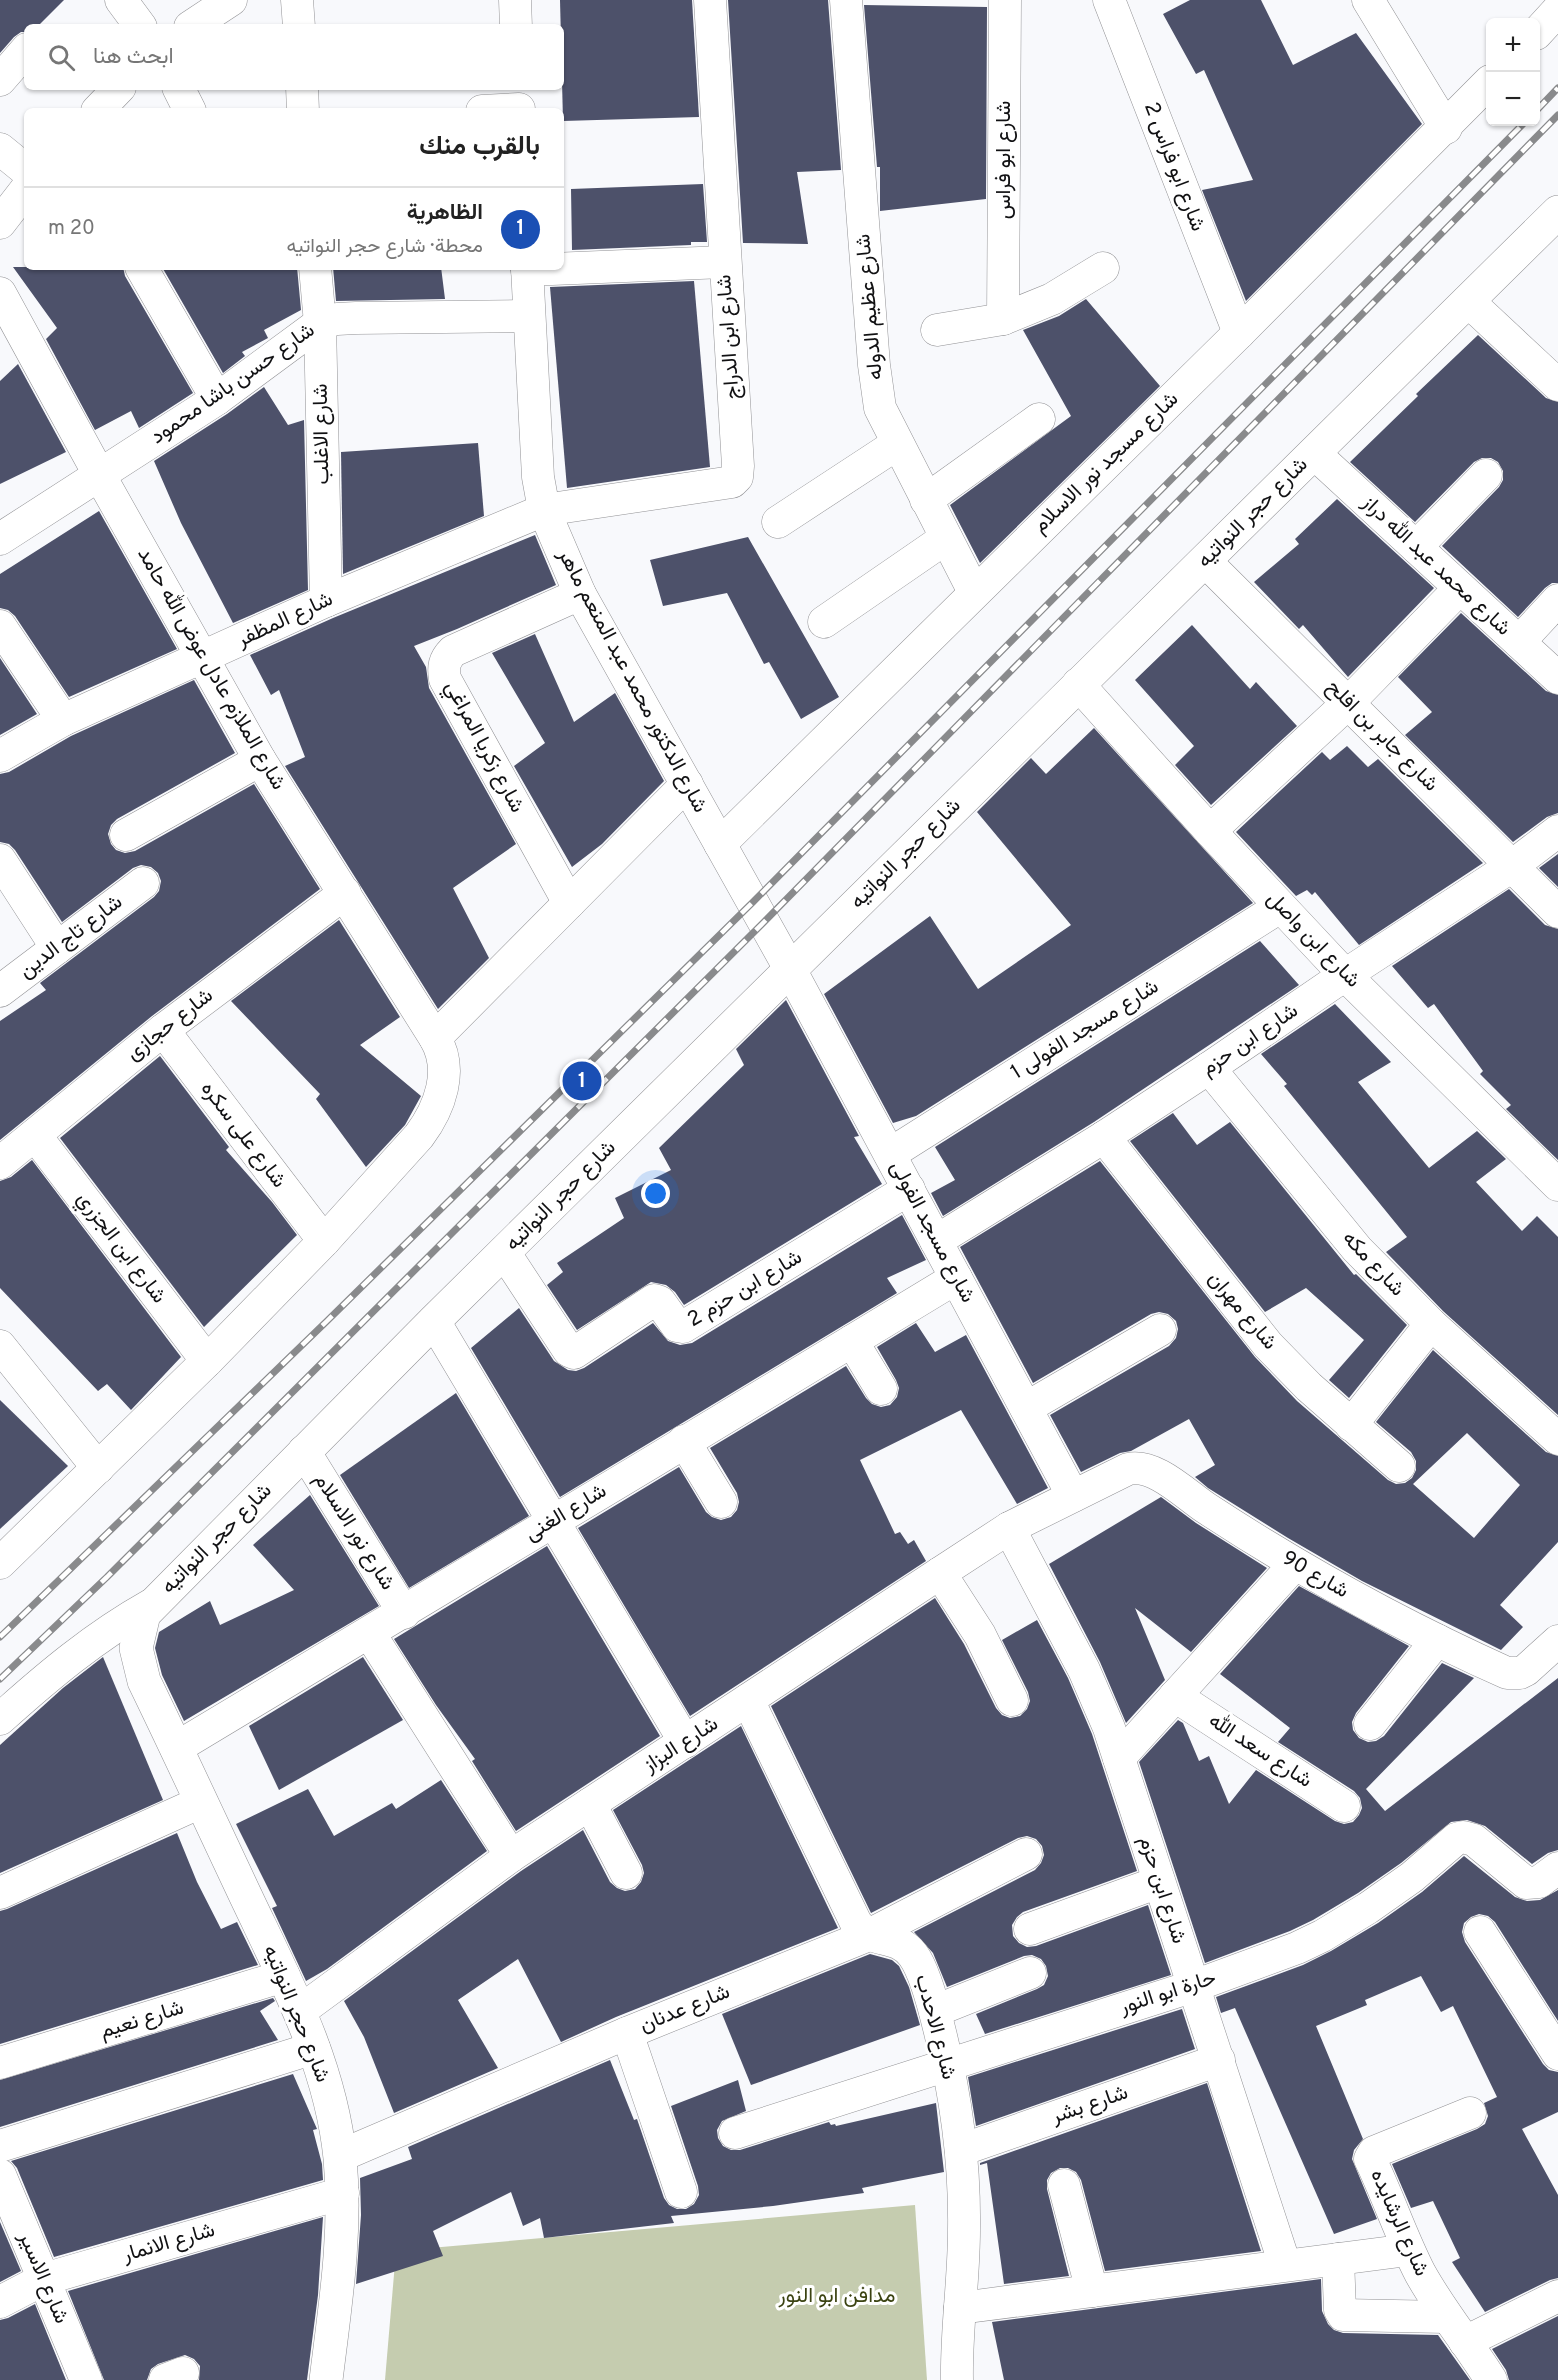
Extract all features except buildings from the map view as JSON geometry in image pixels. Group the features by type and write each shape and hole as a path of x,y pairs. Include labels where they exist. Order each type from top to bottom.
{"street":[{"path":"121,0 139,24"},
{"path":"194,24 231,0"},
{"path":"297,0 299,24"},
{"path":"515,0 516,24"},
{"name":"شارع ابن الدراج","path":"544,510 732,482 737,477 710,0"},
{"name":"شارع عظيم الدوله","path":"846,0 874,365 880,408 974,592"},
{"name":"شارع ابو فراس","path":"1003,319 1005,0"},
{"name":"شارع ابو فراس 2","path":"1109,0 1239,333"},
{"path":"1368,0 1446,128"},
{"path":"1540,30 1558,10"},
{"path":"0,80 24,52"},
{"name":"شارع مسجد نور الاسلام","path":"720,844 1486,86"},
{"path":"100,108 117,90"},
{"path":"180,90 188,108"},
{"path":"302,90 303,108"},
{"path":"494,108 519,102"},
{"path":"0,149 24,169"},
{"path":"0,223 24,192"},
{"name":"شارع حجر النواتيه","path":"326,2380 340,2264 343,2193 340,2156 326,2082 284,1976 144,1681 136,1648 144,1614 434,1321 1558,213"},
{"path":"564,268 724,262"},
{"path":"937,330 1003,319 1052,299 1103,267"},
{"path":"143,270 217,399"},
{"name":"شارع الاغلب","path":"315,270 320,323 326,601"},
{"name":"شارع الدكتور محمد عبد المنعم ماهر","path":"527,270 535,442 544,510 580,594 790,969"},
{"name":"شارع الملازم عادل عوض الله حامد","path":"0,293 260,760 435,1038 445,1061 438,1101 427,1125 324,1241 207,1361 0,1563"},
{"path":"1468,301 1558,385"},
{"name":"شارع حسن باشا محمود","path":"0,539 217,399 320,323 337,319 529,316"},
{"path":"926,500 1039,419"},
{"path":"778,522 897,444"},
{"name":"شارع محمد عبد الله دراز","path":"1314,453 1558,678"},
{"path":"1416,547 1486,475"},
{"name":"شارع المظفر","path":"0,756 63,720 326,601 544,510"},
{"path":"824,622 946,538"},
{"name":"شارع جابر بن افلح","path":"1205,561 1558,912"},
{"path":"1210,831 1348,703 1460,588"},
{"name":"شارع زكريا المراغي","path":"568,903 445,679 443,671 447,657 453,651 580,594"},
{"path":"1519,642 1558,600"},
{"path":"0,626 63,720"},
{"name":"شارع ابن واصل","path":"1078,684 1210,831 1345,975 1558,1185"},
{"path":"126,835 260,760"},
{"path":"435,1038 687,784"},
{"name":"شارع ابن حزم","path":"936,1241 1104,1137 1209,1068 1345,975 1512,866 1558,831"},
{"path":"0,860 57,948"},
{"name":"شارع تاج الدين","path":"0,991 143,884"},
{"name":"شارع حجازى","path":"0,1163 163,1030 345,893"},
{"name":"شارع مسجد الفولى 1","path":"890,1154 1280,907"},
{"name":"شارع مسجد الفولى","path":"790,969 1073,1496"},
{"name":"شارع على سكره","path":"163,1030 324,1241"},
{"name":"شارع مكه","path":"1209,1068 1357,1249 1431,1324 1558,1439"},
{"name":"شارع ابن الجزري","path":"35,1135 207,1361"},
{"name":"شارع مهران","path":"1104,1137 1255,1329 1309,1387 1399,1466"},
{"name":"شارع ابن حزم 2","path":"504,1252 568,1351 574,1353 654,1300 660,1302 676,1326 683,1327 909,1189"},
{"name":"شارع الغنى","path":"176,1748 370,1634 684,1441 956,1278"},
{"path":"434,1321 684,1742"},
{"path":"1351,1425 1431,1324"},
{"path":"1026,1408 1160,1330"},
{"path":"852,1341 881,1389"},
{"path":"0,1346 98,1468"},
{"path":"684,1441 721,1502"},
{"name":"شارع نور الاسلام","path":"304,1451 404,1613"},
{"name":"شارع 90","path":"1073,1496 1128,1469 1152,1470 1200,1504 1345,1593 1437,1640 1513,1674 1526,1670 1558,1641"},
{"name":"شارع البزاز","path":"300,2012 511,1856 1009,1528 1073,1496"},
{"name":"شارع ابن حزم","path":"1009,1528 1097,1698 1119,1758 1285,2265"},
{"path":"1119,1758 1295,1564"},
{"path":"940,1574 980,1635 1012,1700"},
{"path":"0,1719 69,1658 109,1630 151,1605"},
{"path":"370,1634 511,1856"},
{"path":"1370,1724 1437,1640"},
{"name":"شارع سعد الله","path":"1175,1696 1344,1806"},
{"path":"748,1700 853,1917 859,1927 869,1935"},
{"path":"0,1893 201,1802"},
{"path":"590,1804 626,1872"},
{"name":"حارة ابو النور","path":"735,2133 1194,1986 1297,1948 1322,1936 1391,1893 1456,1839 1463,1837 1474,1840 1526,1883 1539,1882 1558,1868"},
{"name":"شارع عدنان","path":"340,2156 627,2033 869,1935 1026,1854"},
{"path":"1030,1929 1159,1882"},
{"path":"1480,1932 1558,2054"},
{"name":"شارع الاحدب","path":"869,1935 902,1944 913,1954 935,2012 948,2064 961,2150 964,2230 957,2380"},
{"path":"935,2012 1030,1973"},
{"name":"شارع نعيم","path":"0,2063 284,1976"},
{"path":"627,2033 681,2192"},
{"path":"0,2146 314,2049"},
{"name":"شارع بشر","path":"961,2150 1219,2060"},
{"name":"شارع الرشايده","path":"1470,2113 1371,2155 1370,2159 1408,2250 1446,2317 1491,2380"},
{"name":"شارع الاسير","path":"0,2175 86,2380"},
{"path":"1064,2185 1092,2291"},
{"name":"شارع الانمار","path":"0,2302 44,2279 343,2193"},
{"path":"960,2308 1408,2250"},
{"path":"1338,2259 1340,2310 1343,2315 1446,2317"},
{"path":"1465,2342 1558,2296"}],"green space":[{"name":"مدافن ابو النور","path":"915,2205 927,2380 385,2380 396,2251"}],"railway":[{"path":"1540,107 1558,88"},
{"path":"0,1679 107,1577 764,922 1558,115"},
{"path":"0,1637 327,1321 753,902 1521,126"}],"place":[{"name":"الظاهرية","path":"582,1081"}]}
